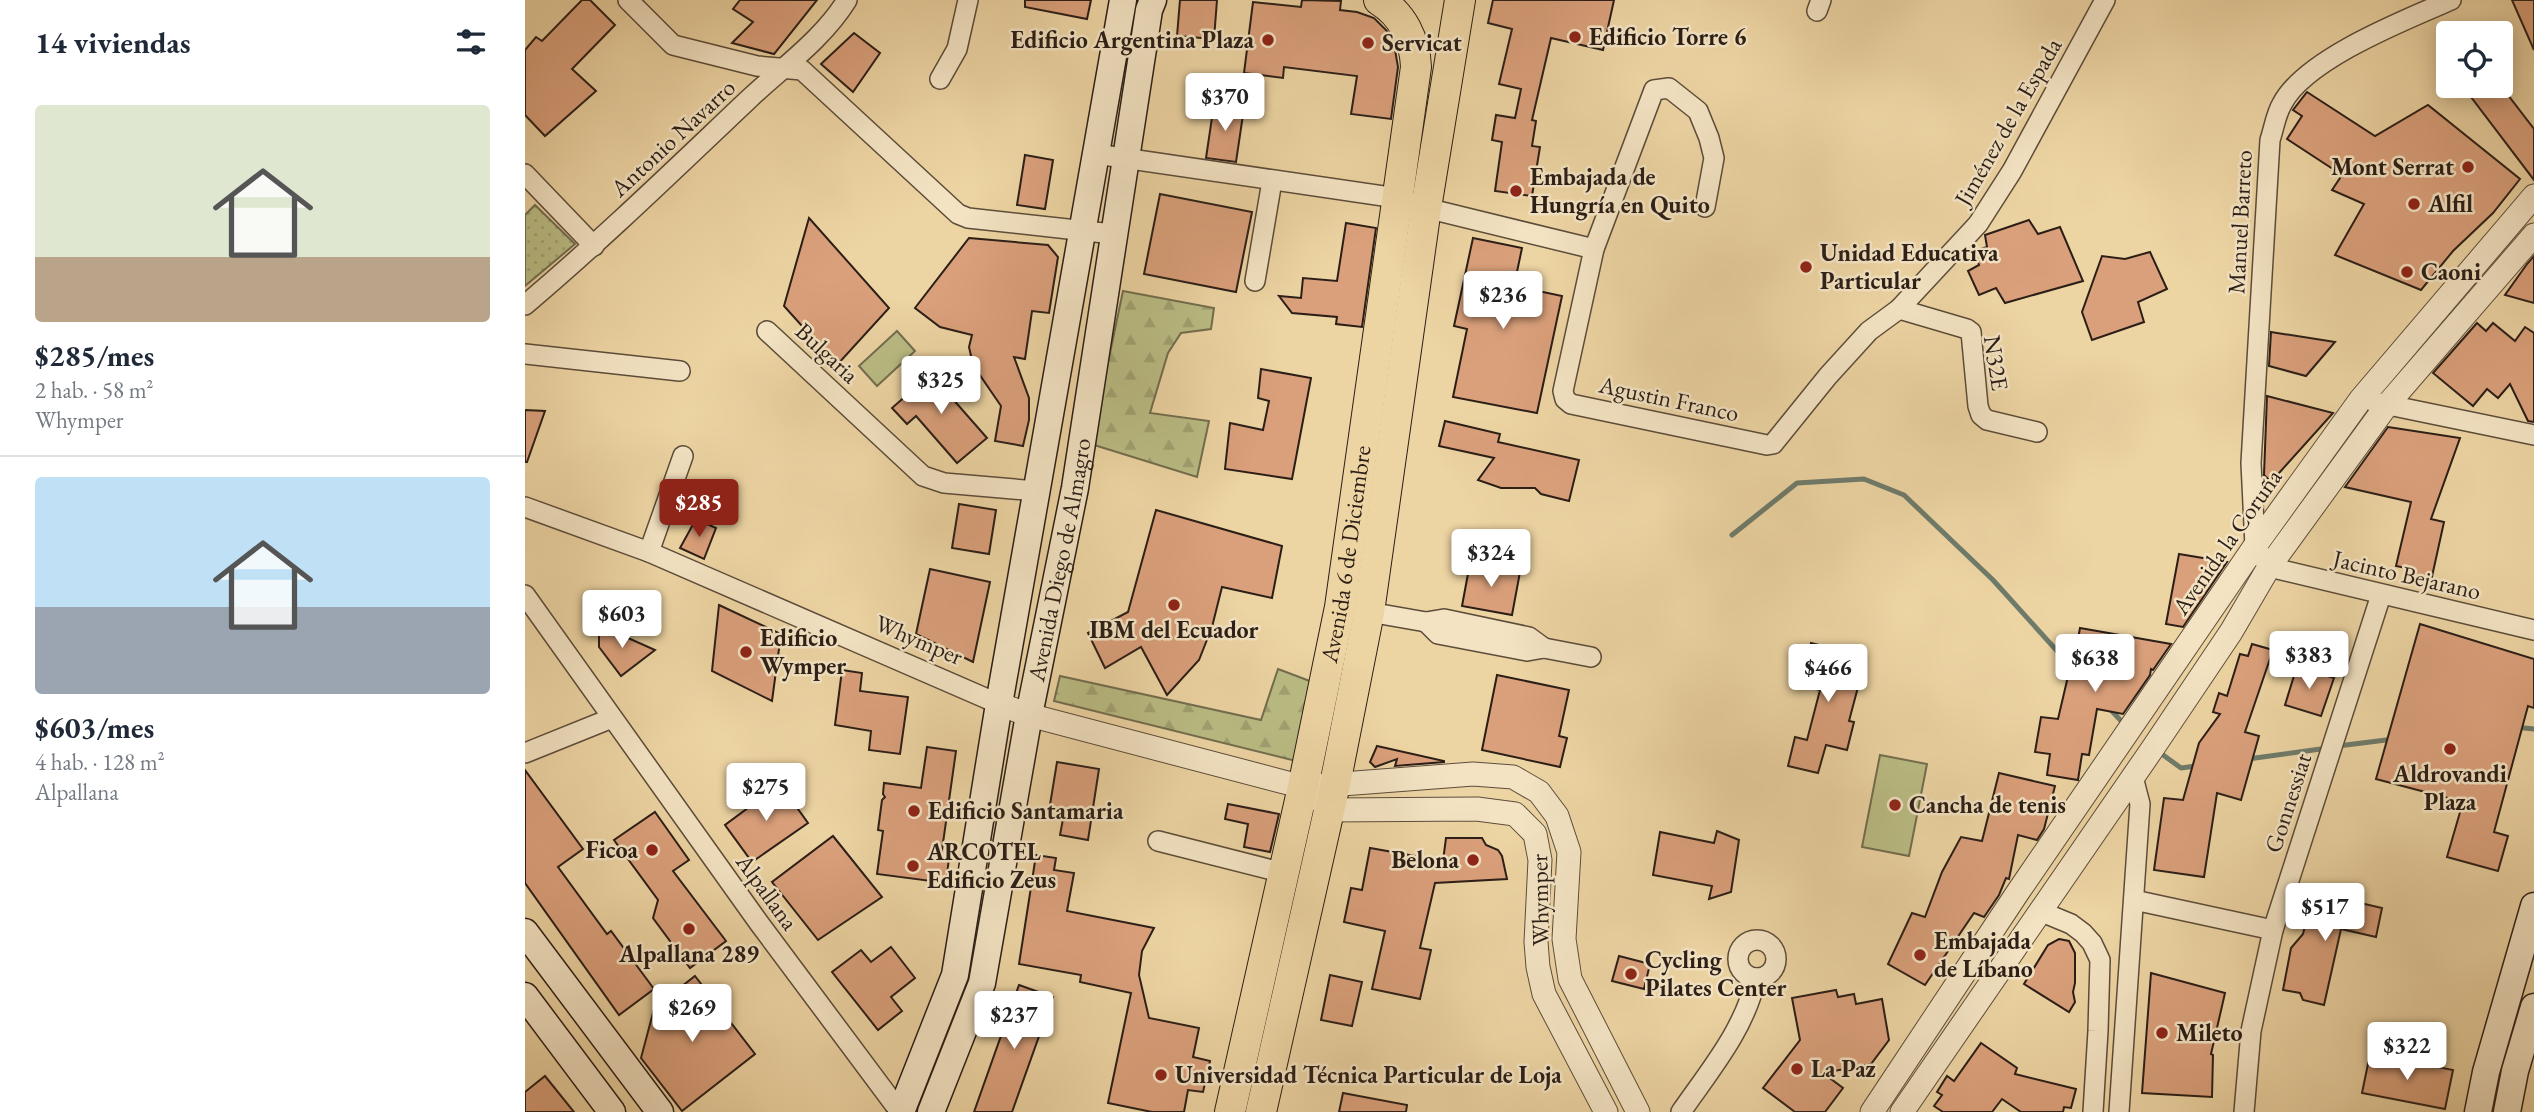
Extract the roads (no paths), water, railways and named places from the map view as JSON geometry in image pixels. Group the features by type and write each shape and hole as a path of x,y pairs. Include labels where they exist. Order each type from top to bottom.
{"main road":[{"name":"Avenida Diego de Almagro","path":"900,1112 955,975 999,704 1123,0"},
{"name":"Avenida Diego de Almagro","path":"931,1112 982,983 1029,715 1075,488 1125,158 1149,10 1153,0"},
{"name":"Avenida 6 de Diciembre","path":"1230,1112 1303,787 1340,607 1416,67 1415,46 1397,14 1379,0"},
{"name":"Avenida 6 de Diciembre","path":"1261,1112 1333,797 1369,612 1426,208 1459,0"},
{"path":"2479,1112 2486,1072 2534,906"},
{"path":"525,932 660,1112"},
{"path":"525,996 612,1112"},
{"path":"2507,1112 2515,1071 2534,1007"}],"street":[{"path":"628,0 673,44 757,66 802,70 958,214 968,218 1113,234"},
{"name":"Antonio Navarro","path":"525,305 594,246 782,68 819,37 848,0"},
{"path":"940,79 957,49 968,0"},
{"name":"Jiménez de la Espada","path":"1773,444 1828,376 1869,331 1899,309 1978,224 2012,171 2105,0"},
{"name":"Manuel Barreto","path":"2255,546 2251,463 2270,140 2282,102 2307,74 2374,34 2451,0"},
{"path":"1096,154 1397,198 1426,208 1594,249 1654,90 1669,88 1698,111 1714,158 1705,207"},
{"path":"525,174 594,246"},
{"path":"1255,281 1272,181"},
{"name":"Avenida la Coruña","path":"1872,1112 2018,892 2255,546 2361,399 2534,196"},
{"name":"Avenida la Coruña","path":"1902,1112 2042,912 2231,632 2269,567 2387,405 2534,235"},
{"name":"Agustin Franco","path":"1594,249 1563,391 1565,399 1571,404 1773,444"},
{"name":"N32E","path":"1899,309 1971,332 1980,415 1987,420 2037,432"},
{"name":"Bulgaria","path":"767,331 923,476 944,483 1037,491"},
{"path":"525,354 680,371"},
{"path":"2361,399 2534,435"},
{"path":"649,552 684,456"},
{"name":"Whymper","path":"525,508 649,552 1029,715 1333,797 1515,814 1535,834 1540,860 1537,955 1544,995 1606,1112"},
{"path":"2255,546 2269,567"},
{"name":"Jacinto Bejarano","path":"2269,567 2534,630"},
{"name":"Alpallana","path":"525,595 759,923 900,1112"},
{"name":"Gonnessiat","path":"2244,1112 2251,1031 2273,930 2381,595"},
{"path":"1369,612 1426,622 1444,619 1480,626 1529,637 1544,648 1591,657"},
{"path":"525,752 613,718"},
{"name":"Whymper","path":"1333,797 1473,775 1513,778 1539,792 1557,816 1569,852 1564,939 1570,979 1638,1112"},
{"path":"2119,1112 2140,804 2133,777"},
{"path":"1158,841 1284,873"},
{"path":"2134,900 2273,930"},
{"path":"2042,912 2071,924 2083,933 2092,943 2100,960 2093,1112"},
{"path":"1681,1112 1741,1022 1752,998 1756,978"}],"waterway":[{"path":"1732,535 1797,483 1864,479 1904,495 1993,580 2077,673"},
{"path":"2109,708 2124,724"},
{"path":"2515,727 2534,729"},
{"path":"2338,746 2394,739"},
{"path":"2248,759 2328,748"},
{"path":"2159,752 2181,768 2196,766"}],"place":[{"name":"Edificio Torre 6","path":"1575,37"},
{"name":"Edificio Argentina Plaza","path":"1268,40"},
{"name":"Servicat","path":"1368,43"},
{"name":"Mont Serrat","path":"2468,167"},
{"name":"Embajada de Hungría en Quito","path":"1516,191"},
{"name":"Alfil","path":"2414,204"},
{"name":"Unidad Educativa Particular","path":"1806,267"},
{"name":"Caoni","path":"2407,272"},
{"name":"IBM del Ecuador","path":"1174,605"},
{"name":"Edificio Wymper","path":"746,652"},
{"name":"Aldrovandi Plaza","path":"2450,749"},
{"name":"Cancha de tenis","path":"1895,805"},
{"name":"Edificio Santamaria","path":"914,811"},
{"name":"Ficoa","path":"652,850"},
{"name":"Belona","path":"1473,860"},
{"name":"ARCOTEL Edificio Zeus","path":"913,866"},
{"name":"Alpallana 289","path":"689,929"},
{"name":"Embajada de Líbano","path":"1920,955"},
{"name":"Cycling Pilates Center","path":"1631,974"},
{"name":"Mileto","path":"2162,1033"},
{"name":"La Paz","path":"1797,1069"},
{"name":"Universidad Técnica Particular de Loja","path":"1161,1075"}]}
